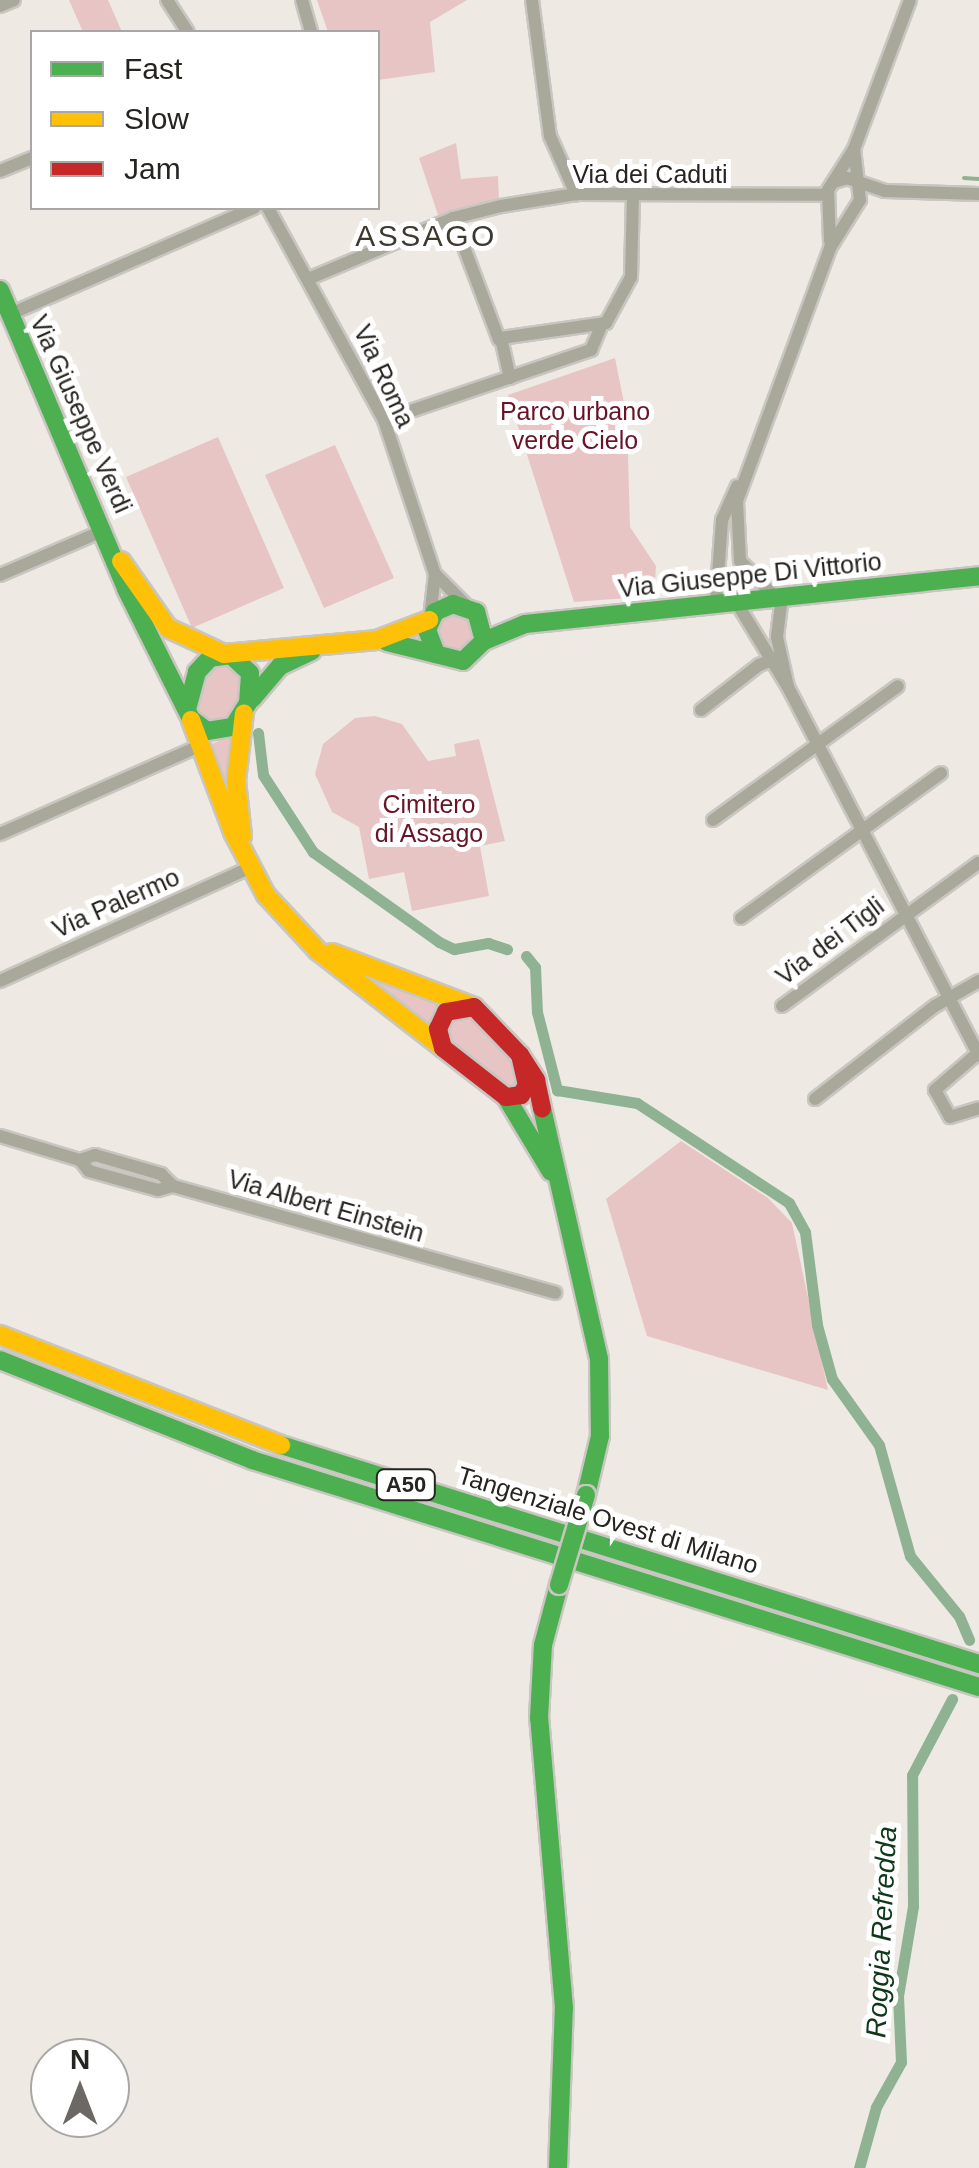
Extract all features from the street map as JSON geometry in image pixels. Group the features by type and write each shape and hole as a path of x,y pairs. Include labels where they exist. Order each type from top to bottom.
{"main road":[{"name":"Via Giuseppe Verdi","path":"0,290 117,558 126,588 189,714 198,747 244,848"},
{"name":"Via Giuseppe Verdi","path":"117,558 168,628 224,654"},
{"name":"Via Giuseppe Di Vittorio","path":"484,641 526,624 979,576"},
{"path":"227,730 206,731 189,714 201,665 224,654 377,640 429,620 448,604 476,612 484,641 462,661 377,640"},
{"name":"Via Giuseppe Di Vittorio","path":"476,612 526,624"},
{"path":"429,620 427,639 436,654"},
{"path":"198,747 227,730 280,666 324,646"},
{"path":"224,654 248,667 236,781 244,848 251,867 287,920 506,1098 528,1125 564,1200"},
{"path":"287,920 337,956 474,1007 520,1054 546,1113 602,1385 600,1436 543,1645 539,1702 564,2008 558,2168"},
{"path":"442,1048 438,1030 446,1012 474,1007"},
{"path":"520,1054 527,1085 528,1125"},
{"path":"506,1098 521,1095 527,1085"},
{"name":"Tangenziale Ovest di Milano","path":"0,1335 241,1432 979,1664"},
{"name":"Tangenziale Ovest di Milano","path":"0,1360 252,1460 979,1687"}],"street":[{"path":"0,6 14,0"},
{"path":"167,0 187,30"},
{"path":"302,0 310,30"},
{"path":"532,0 550,136 576,194"},
{"path":"830,248 828,202 834,182 854,149 910,0"},
{"path":"776,659 779,596 745,571 735,546 744,476 830,248 853,209 858,182 854,149"},
{"path":"0,172 30,159"},
{"path":"834,182 858,182 885,191 979,194"},
{"path":"853,209 885,191"},
{"name":"Via dei Caduti","path":"308,279 453,218 576,194 828,202 853,209"},
{"path":"384,420 592,350 602,324 631,278 632,194"},
{"path":"10,314 249,210"},
{"name":"Via Roma","path":"269,210 384,420 435,574 429,620"},
{"path":"453,218 510,378"},
{"path":"498,340 602,324"},
{"path":"744,476 726,502 718,577 725,601 753,625 776,659 978,1054 935,1090 950,1116 979,1108"},
{"path":"0,575 105,530"},
{"path":"718,577 745,571"},
{"name":"Via Roma","path":"435,574 476,612"},
{"path":"753,625 776,624"},
{"path":"701,710 776,659"},
{"path":"713,820 898,686"},
{"path":"0,834 198,747"},
{"path":"741,918 941,772"},
{"name":"Via dei Tigli","path":"782,1006 978,863"},
{"name":"Via Palermo","path":"0,981 251,867"},
{"path":"815,1099 948,998 979,981"},
{"name":"Via Albert Einstein","path":"0,1136 80,1160 106,1176 158,1190 174,1186 555,1293"}],"green space":[{"path":"69,0 108,0 121,30 82,30"},
{"path":"317,0 467,0 430,22 435,72 380,80 380,30 327,30"},
{"path":"456,143 461,179 498,176 499,200 438,215 419,158"},
{"name":"Parco urbano verde Cielo","path":"615,358 627,418 630,527 656,566 654,596 574,602 508,395"},
{"path":"218,437 284,588 192,628 126,477"},
{"path":"335,445 394,578 324,608 265,475"},
{"path":"453,611 471,619 475,632 459,652 440,648 433,628"},
{"path":"228,661 246,675 236,717 213,726 196,715 192,702 209,665"},
{"name":"Cimitero di Assago","path":"375,716 402,724 428,761 456,756 454,744 479,739 505,841 480,846 489,896 412,911 404,872 369,879 359,827 332,812 315,774 323,744 355,718"},
{"path":"237,733 230,794 228,794 207,746"},
{"path":"352,966 452,1000 434,1033"},
{"path":"450,1015 477,1016 515,1059 523,1085 510,1090 447,1045"},
{"path":"681,1141 768,1198 792,1223 828,1390 647,1336 606,1199"}],"waterway":[{"path":"964,178 979,179"},
{"name":"Roggia Refredda","path":"258,733 263,775 313,852 439,942 454,949 488,943 507,949"},
{"name":"Roggia Refredda","path":"526,956 535,967 537,1012 557,1090 637,1103 789,1203 805,1232 817,1325 832,1379 879,1445 910,1556 959,1616 969,1640"},
{"name":"Roggia Refredda","path":"859,2168 876,2107 901,2062 898,1996 913,1906 912,1775 952,1699"}],"traffic: fast":[{"path":"0,290 126,589 191,719 207,731 233,727 248,703 250,673 231,655 210,658 197,672 187,709"},
{"path":"484,641 525,624 979,576"},
{"path":"387,642 463,661 484,641 476,612 453,604 435,612 427,630 436,654"},
{"path":"252,699 280,666 312,651"},
{"path":"506,1097 551,1172"},
{"path":"542,1108 599,1359 600,1436 586,1495"},
{"path":"0,1360 252,1460 979,1687"},
{"path":"281,1445 979,1664"},
{"path":"559,1585 586,1495"},
{"path":"558,2168 564,2008 539,1718 543,1645 559,1585"}],"traffic: slow":[{"path":"121,561 168,628 224,654 377,640 429,620"},
{"path":"242,836 236,781 244,713"},
{"path":"191,720 233,832 266,895 318,951 443,1048"},
{"path":"332,953 474,1007"},
{"path":"0,1335 281,1445"}],"traffic: jam":[{"path":"520,1055 527,1085 521,1095 506,1097 443,1048 438,1029 446,1012 474,1007 520,1055 536,1080 542,1108"}],"district":[{"name":"ASSAGO","path":"426,236"}]}
